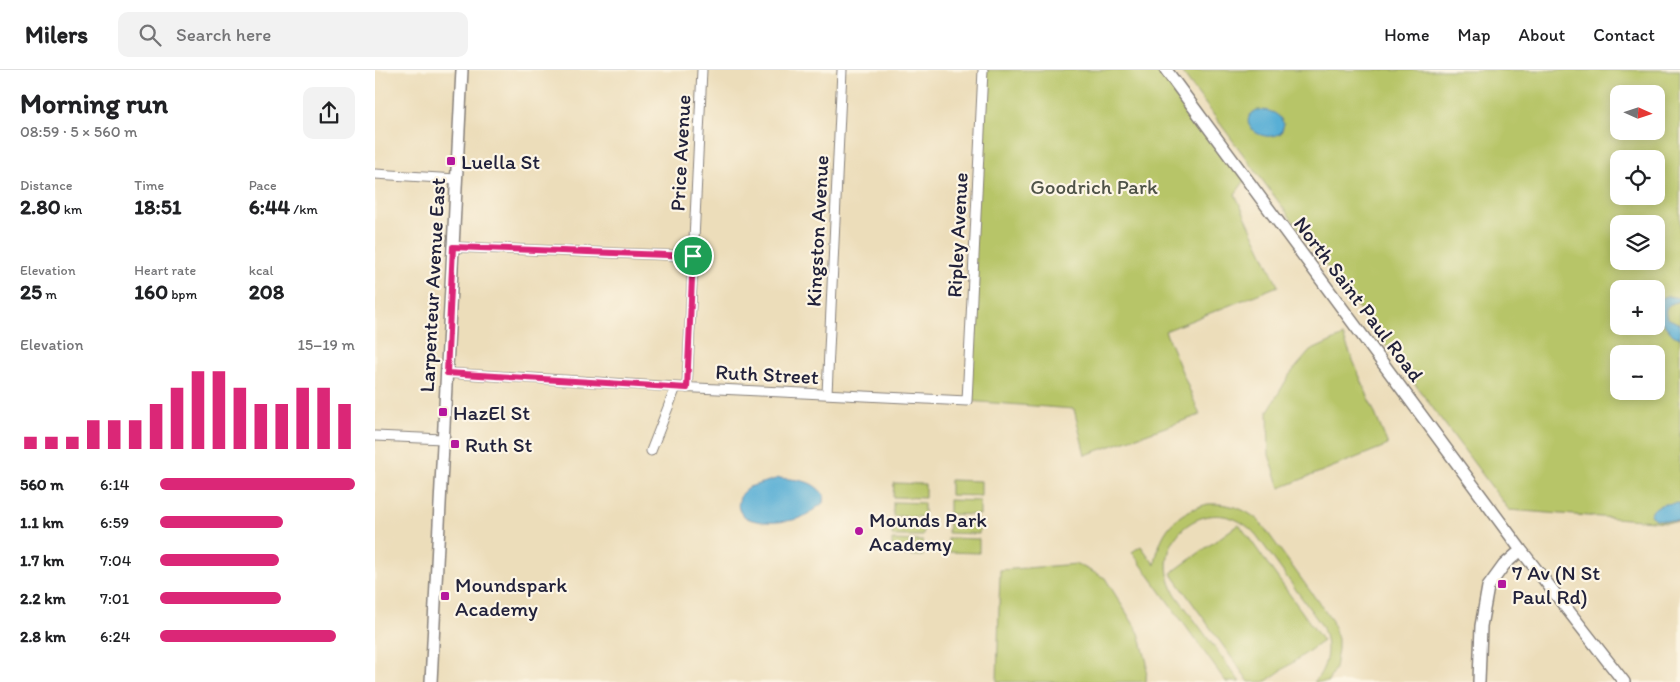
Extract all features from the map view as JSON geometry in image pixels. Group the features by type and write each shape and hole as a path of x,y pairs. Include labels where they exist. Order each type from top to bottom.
{"street":[{"name":"Larpenteur Avenue East","path":"431,682 462,70"},
{"name":"Price Avenue","path":"687,388 702,70"},
{"name":"Kingston Avenue","path":"827,394 842,70"},
{"name":"Ripley Avenue","path":"967,401 983,70"},
{"name":"North Saint Paul Road","path":"1166,70 1521,550 1623,682"},
{"path":"375,174 456,179"},
{"path":"453,247 693,256"},
{"name":"Ruth Street","path":"447,373 687,388 967,401"},
{"path":"651,452 675,387"},
{"path":"375,436 443,439"},
{"path":"1479,682 1481,626 1488,586 1504,565 1521,550"}],"green space":[{"name":"Goodrich Park","path":"983,70 1166,70 1246,179 1235,194 1278,286 1165,331 1200,415 1085,455 1074,409 967,401"},
{"path":"1180,70 1680,70 1680,523 1509,510"},
{"path":"1343,336 1388,445 1280,488 1269,455 1268,411 1290,374 1310,351"},
{"path":"950,480 981,481 981,496 950,495"},
{"path":"894,483 925,484 925,498 893,497"},
{"path":"949,500 980,501 980,515 949,514"},
{"path":"893,502 924,503 924,517 893,516"},
{"path":"1208,504 1236,507 1260,522 1332,621 1338,639 1338,649 1335,668 1328,682 1314,682 1323,669 1327,655 1325,633 1322,626 1257,536 1240,522 1221,516 1204,517 1188,525 1175,538 1168,555 1168,574 1176,595 1240,682 1226,682 1132,552 1141,546 1155,565 1160,543 1171,525 1186,512"},
{"path":"949,519 980,520 979,534 948,533"},
{"path":"893,521 924,522 923,536 892,536"},
{"path":"1239,524 1323,641 1265,682 1249,682 1171,573"},
{"path":"948,538 979,539 979,553 948,552"},
{"path":"892,540 923,541 923,556 892,555"},
{"path":"1077,564 1105,578 1139,633 1147,663 1146,682 997,682 1000,570"}],"water":[{"path":"1257,110 1266,110 1276,114 1284,124 1281,133 1266,136 1253,130 1248,120"},
{"path":"1665,297 1680,298 1680,301 1668,306 1666,311 1667,318 1680,324 1680,338 1673,335 1665,326"},
{"path":"779,478 809,483 824,495 823,503 803,517 794,520 766,522 749,519 742,515 738,506 741,494 749,487"},
{"path":"1680,503 1680,522 1655,519 1650,515 1659,506"}],"place":[{"name":"Luella St","path":"451,161"},
{"name":"HazEl St","path":"443,412"},
{"name":"Ruth St","path":"455,444"},
{"name":"Mounds Park Academy","path":"859,531"},
{"name":"7 Av (N St Paul Rd)","path":"1502,584"},
{"name":"Moundspark Academy","path":"445,596"}],"route":[{"path":"453,247 693,256 687,388 447,373 453,247"}]}
